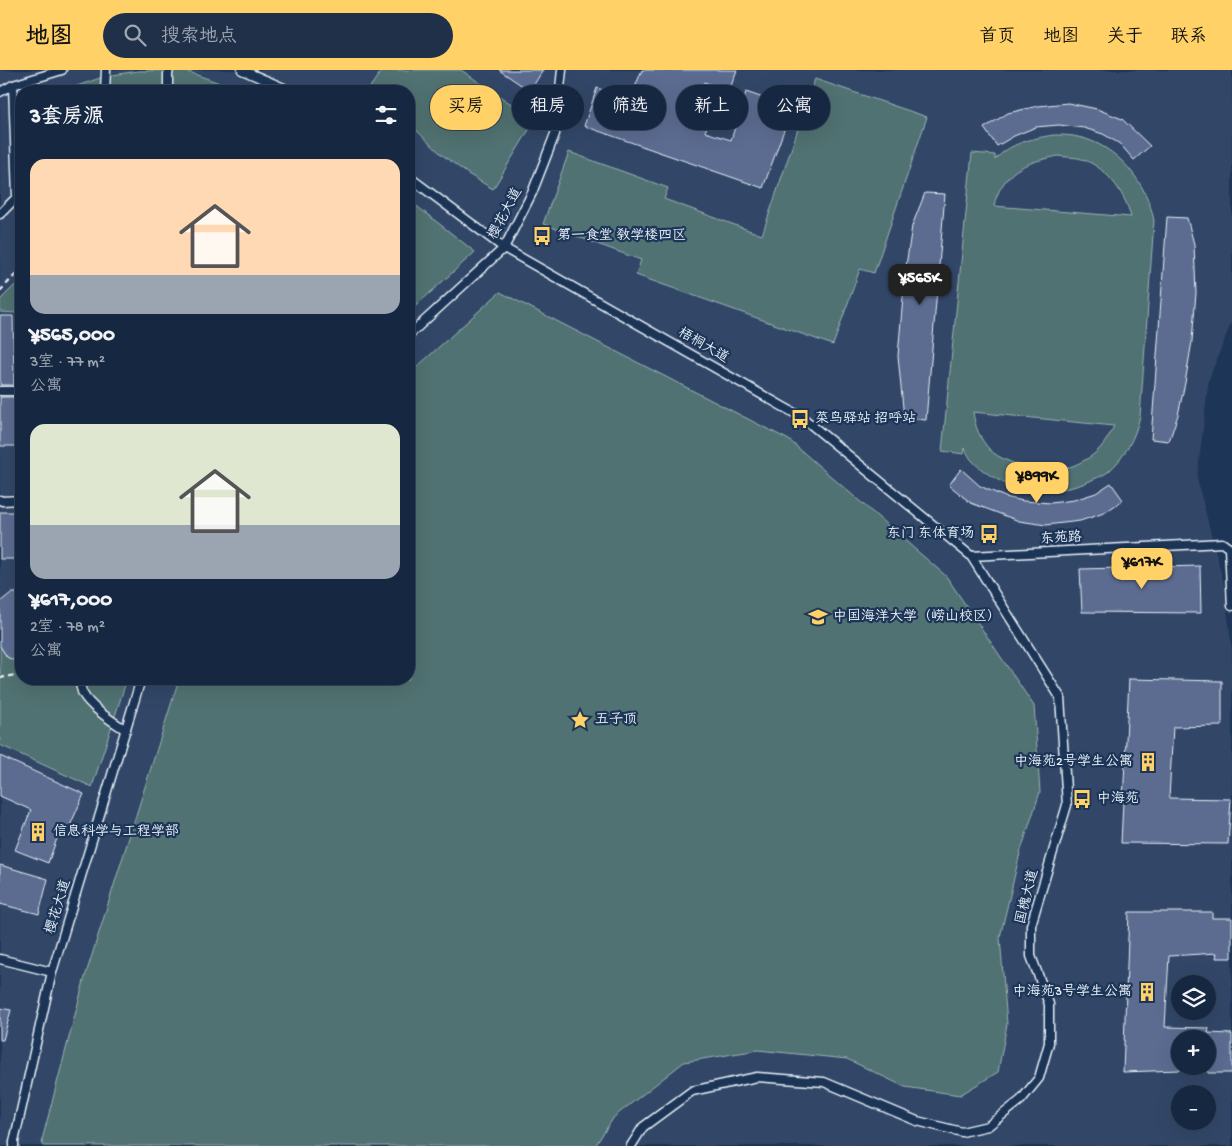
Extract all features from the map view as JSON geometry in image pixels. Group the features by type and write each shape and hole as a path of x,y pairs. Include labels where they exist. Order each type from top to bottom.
{"lane":[{"path":"0,92 13,84 62,70"},
{"path":"105,85 106,70"},
{"path":"168,85 169,70"},
{"path":"242,70 277,85"},
{"name":"樱花大道","path":"415,330 504,248 532,193 555,134 562,70"},
{"path":"13,84 15,140"},
{"name":"梧桐大道","path":"415,182 504,248 803,418 971,556"},
{"path":"0,214 15,199"},
{"path":"0,391 15,391"},
{"path":"0,500 15,500"},
{"name":"东苑路","path":"971,556 1222,543 1228,548 1232,606"},
{"name":"国槐大道","path":"631,1146 643,1127 692,1091 757,1077 824,1082 917,1121 962,1132 988,1126 1021,1100 1039,1078 1049,1043 1049,1004 1031,956 1031,925 1067,805 1060,697 971,556"},
{"path":"81,685 83,694 93,705 109,720 126,730"},
{"name":"樱花大道","path":"14,1146 52,972 139,685"},
{"path":"0,959 52,972"}],"path":[{"path":"0,291 15,275"},
{"path":"0,678 15,675"}],"shaded area":[{"name":"中国海洋大学（崂山校区）","path":"0,70 1232,70 1232,321 1209,379 1197,479 1224,584 1232,650 1232,1146 0,1146"}],"green space":[{"path":"183,70 225,85 80,85 106,76 138,71"},
{"path":"382,70 461,70 483,85 430,85 430,130 502,130 502,98 512,104 512,130 529,130 493,189 468,174 441,154 415,129 415,85 371,85"},
{"path":"815,79 927,117 874,273 860,269 833,345 636,275 641,260 543,224 569,152 668,188 664,199 762,235 798,130 830,130 830,85 813,85"},
{"path":"1054,135 1069,135 1092,141 1117,157 1137,179 1145,193 1154,221 1140,416 1135,432 1124,453 1106,473 1078,486 1044,490 1015,487 1000,481 978,466 970,458 965,448 964,454 942,451 972,153 995,155 995,160 1007,149 1015,145","holes":["1058,156 1087,161 1105,173 1124,198 1131,217 994,206 1000,189 1016,171 1034,162","973,412 1114,426 1100,448 1086,460 1061,469 1040,469 1017,464 997,456 983,442 978,432"]},
{"path":"415,205 475,252 415,307"},
{"path":"15,285 15,313 0,312 0,300"},
{"path":"500,292 789,440 946,576 1034,706 1040,792 1020,853 1000,937 1007,1024 998,1072 960,1095 905,1087 847,1059 758,1050 684,1062 614,1117 595,1146 43,1146 42,1140 85,977 177,685 415,685 415,369"},
{"path":"0,646 7,657 15,661 15,685 125,685 92,787 0,745"}],"building":[{"path":"499,70 543,70 534,85 521,85"},
{"path":"642,70 737,70 731,85 712,85 704,82 703,85 676,85 676,130 706,130 705,132 731,140 734,130 748,130 748,93 758,96 758,130 784,130 763,188 596,130 666,130 666,85 636,85"},
{"path":"594,97 594,129 584,126"},
{"path":"1068,103 1097,109 1122,119 1150,146 1134,160 1120,144 1103,134 1084,128 1059,125 1036,127 1014,136 997,146 984,128 1008,113 1038,106"},
{"path":"925,193 945,194 926,420 904,418 898,356 905,273 912,226"},
{"path":"1167,217 1187,218 1194,244 1196,293 1192,341 1185,383 1178,415 1169,441 1151,439"},
{"path":"0,316 13,316 14,385 0,385"},
{"path":"0,397 15,397 15,446 0,446"},
{"path":"961,469 980,486 1005,497 1023,501 1051,503 1074,500 1096,493 1111,483 1123,500 1104,513 1080,521 1046,525 1019,521 971,503 949,485"},
{"path":"0,512 15,512 15,559 0,559"},
{"path":"1200,566 1201,613 1082,612 1080,569"},
{"path":"11,593 15,593 15,661 7,657 0,646 0,602"},
{"name":"中海苑2号学生公寓","path":"1129,679 1222,681 1222,726 1173,727 1169,798 1231,799 1228,844 1121,843"},
{"name":"信息科学与工程学部","path":"0,756 84,794 69,828 62,825 48,863 15,850 31,810 0,796"},
{"path":"0,865 48,879 39,914 0,904"},
{"name":"中海苑3号学生公寓","path":"1129,912 1212,912 1212,918 1232,918 1232,958 1216,958 1217,953 1169,956 1165,1027 1209,1028 1209,1030 1171,1030 1171,1070 1123,1072"},
{"path":"0,1008 11,1010 3,1040 0,1040"},
{"name":"中海苑3号学生公寓","path":"1216,1033 1232,1034 1232,1073 1216,1073"}],"place":[{"name":"第一食堂 教学楼四区","path":"542,236"},
{"name":"菜鸟驿站 招呼站","path":"800,419"},
{"name":"东门 东体育场","path":"989,534"},
{"name":"中国海洋大学（崂山校区）","path":"818,617"},
{"name":"五子顶","path":"580,720"},
{"name":"中海苑2号学生公寓","path":"1148,762"},
{"name":"中海苑","path":"1082,799"},
{"name":"信息科学与工程学部","path":"38,832"},
{"name":"中海苑3号学生公寓","path":"1147,992"}]}
